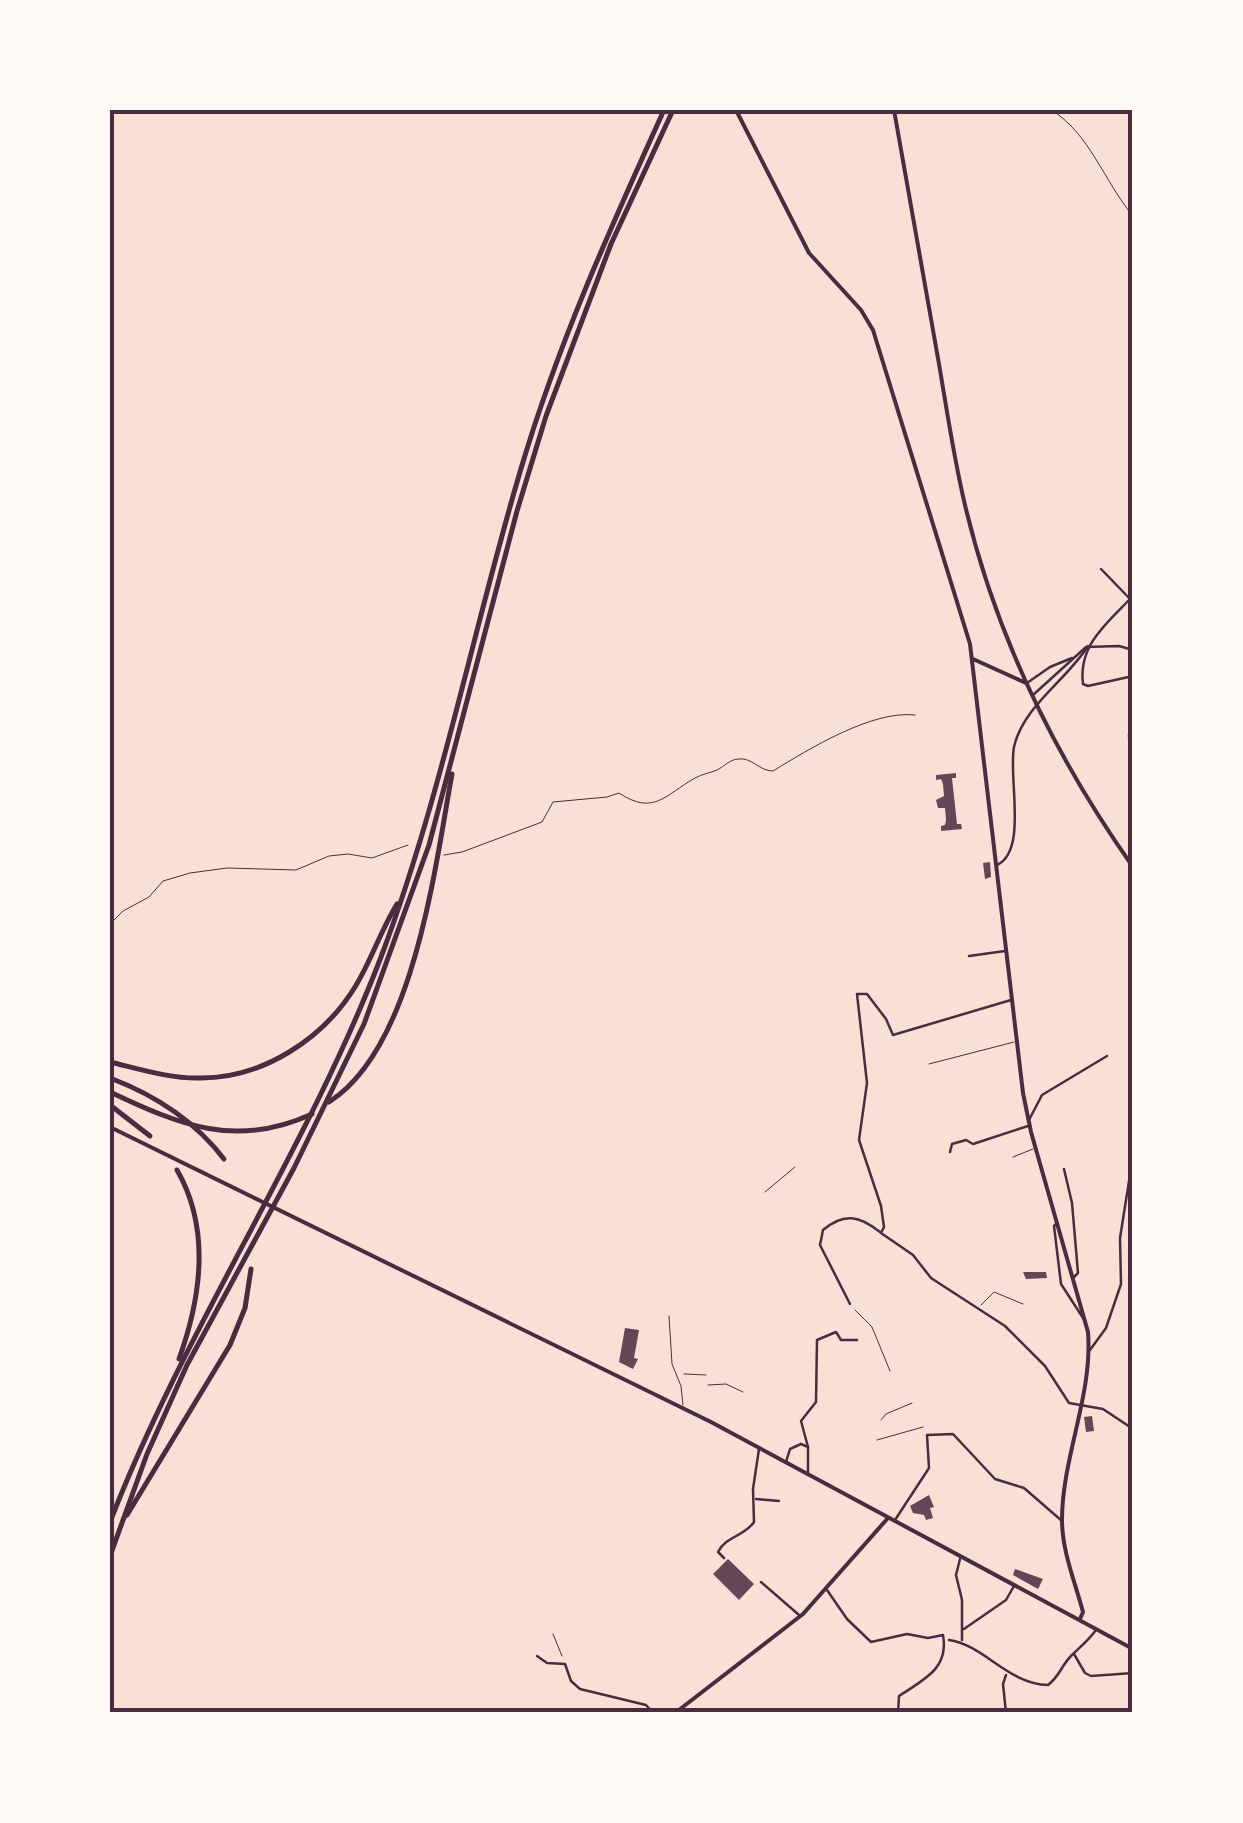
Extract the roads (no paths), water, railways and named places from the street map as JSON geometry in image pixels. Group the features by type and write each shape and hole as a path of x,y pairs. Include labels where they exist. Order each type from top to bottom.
{"highway":[{"path":"383,962 432,805 538,414 604,242 664,110"},
{"path":"110,1522 169,1394 352,1050 428,845 546,416 611,244 673,110"},
{"path":"110,1092 175,1122 208,1130 249,1131 291,1123 315,1112 347,1089 384,1040 403,992 419,934 457,744"},
{"path":"110,1062 185,1077 237,1074 291,1050 336,1013 356,986 404,892"},
{"path":"110,1078 143,1092 176,1113 224,1159"},
{"path":"110,1104 150,1136"},
{"path":"173,1376 289,1169"},
{"path":"110,1556 169,1394 192,1318 199,1254 194,1206 177,1170"},
{"path":"122,1526 230,1345 244,1308 251,1268"}],"main road":[{"path":"736,110 809,253 861,310 873,330 973,660 1029,1124 1087,1323 1089,1351 1062,1522 1082,1612 1080,1619"},
{"path":"894,110 965,507 986,580 1026,684 1070,772 1133,867"},
{"path":"973,660 1026,684"},
{"path":"110,1127 683,1407 1133,1649"},
{"path":"675,1713 800,1616 888,1518"}],"street":[{"path":"997,865 1006,860 1013,846 1014,750 1028,719 1132,599 1101,569"},
{"path":"1088,646 1080,668 1083,684 1133,676"},
{"path":"1032,696 1088,646 1126,646 1133,650"},
{"path":"1026,684 1074,657"},
{"path":"1130,754 1133,716"},
{"path":"969,956 1007,951"},
{"path":"881,1232 882,1212 864,1162 858,1130 867,1083 856,997 860,992 866,994 893,1035 1012,1000"},
{"path":"950,1152 952,1144 966,1140 973,1144 1029,1124 1042,1095 1107,1056"},
{"path":"1089,1351 1101,1337 1121,1284 1120,1238 1133,1156"},
{"path":"1064,1169 1072,1203 1078,1273 1074,1277"},
{"path":"850,1304 820,1245 823,1230 831,1222 855,1216 862,1217 914,1255 931,1278 996,1318 1045,1366 1069,1402 1103,1408 1133,1429"},
{"path":"1058,1222 1054,1226 1059,1276 1081,1319 1087,1323"},
{"path":"808,1474 810,1460 801,1421 814,1408 817,1396 817,1340 836,1332 841,1340 857,1340"},
{"path":"894,1521 930,1468 927,1434 953,1434 995,1479 1024,1488 1062,1522"},
{"path":"786,1462 794,1445 808,1447"},
{"path":"724,1558 718,1552 722,1546 754,1522 759,1447"},
{"path":"754,1498 779,1501"},
{"path":"962,1557 956,1575 962,1600 962,1641"},
{"path":"761,1582 800,1616"},
{"path":"962,1630 1006,1600 1015,1585"},
{"path":"826,1588 856,1630 871,1642 907,1634 962,1641 1031,1684 1048,1685 1059,1676 1096,1628"},
{"path":"898,1713 899,1696 927,1677 943,1660 944,1637"},
{"path":"1074,1654 1084,1674 1091,1676 1133,1672 1133,1656"},
{"path":"537,1656 547,1663 565,1664 571,1682 580,1689 646,1705 653,1713"},
{"path":"1006,1713 1003,1684 1007,1672"}],"lane":[{"path":"930,1064 1017,1042"},
{"path":"1013,1158 1036,1148"},
{"path":"980,1308 994,1292 1023,1304"},
{"path":"668,1316 683,1407"}]}
